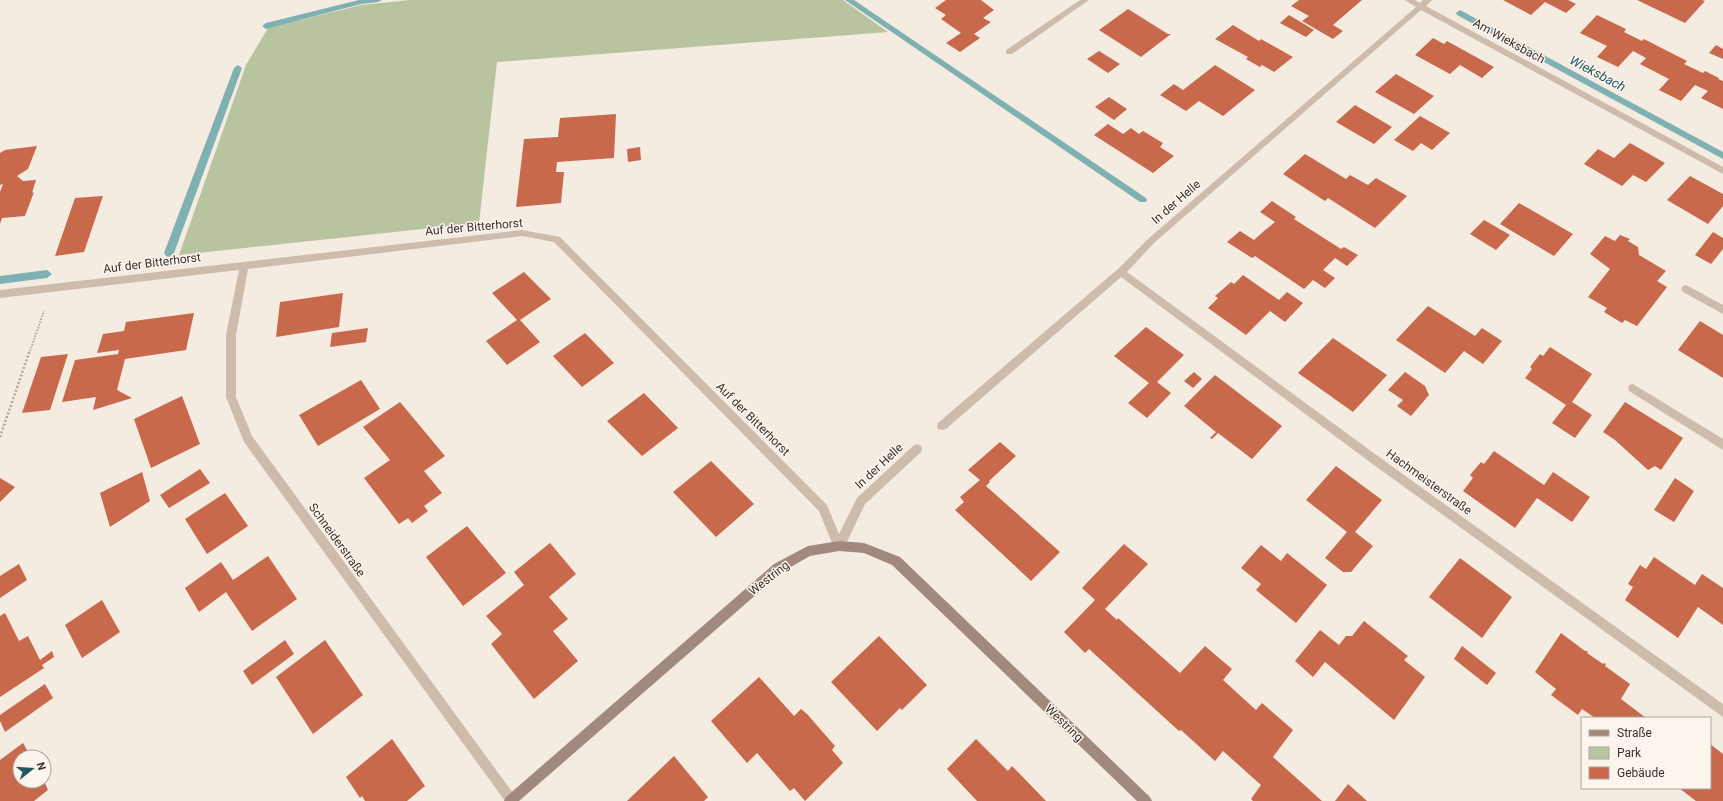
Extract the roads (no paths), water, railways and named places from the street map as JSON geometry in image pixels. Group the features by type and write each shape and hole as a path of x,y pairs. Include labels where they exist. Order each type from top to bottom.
{"main road":[{"name":"Westring","path":"511,801 778,568 808,552 839,546 864,548 896,561 1146,801"}],"street":[{"path":"1009,52 1085,0"},
{"name":"Am Wieksbach","path":"1409,0 1723,171"},
{"name":"In der Helle","path":"942,426 1120,272 1151,241 1428,0"},
{"name":"Auf der Bitterhorst","path":"0,294 522,233 557,239 823,508 839,546"},
{"name":"Schneiderstraße","path":"244,265 231,335 231,397 248,439 511,801"},
{"name":"Hachmeisterstraße","path":"1120,272 1376,460 1723,711"},
{"path":"1686,289 1723,310"},
{"path":"1633,388 1723,445"},
{"name":"In der Helle","path":"839,546 861,501 917,449"}],"waterway":[{"path":"266,26 361,2 378,0"},
{"path":"849,0 1143,200"},
{"name":"Wieksbach","path":"1460,13 1723,156"},
{"path":"169,253 238,68"},
{"path":"0,280 47,274"}]}
